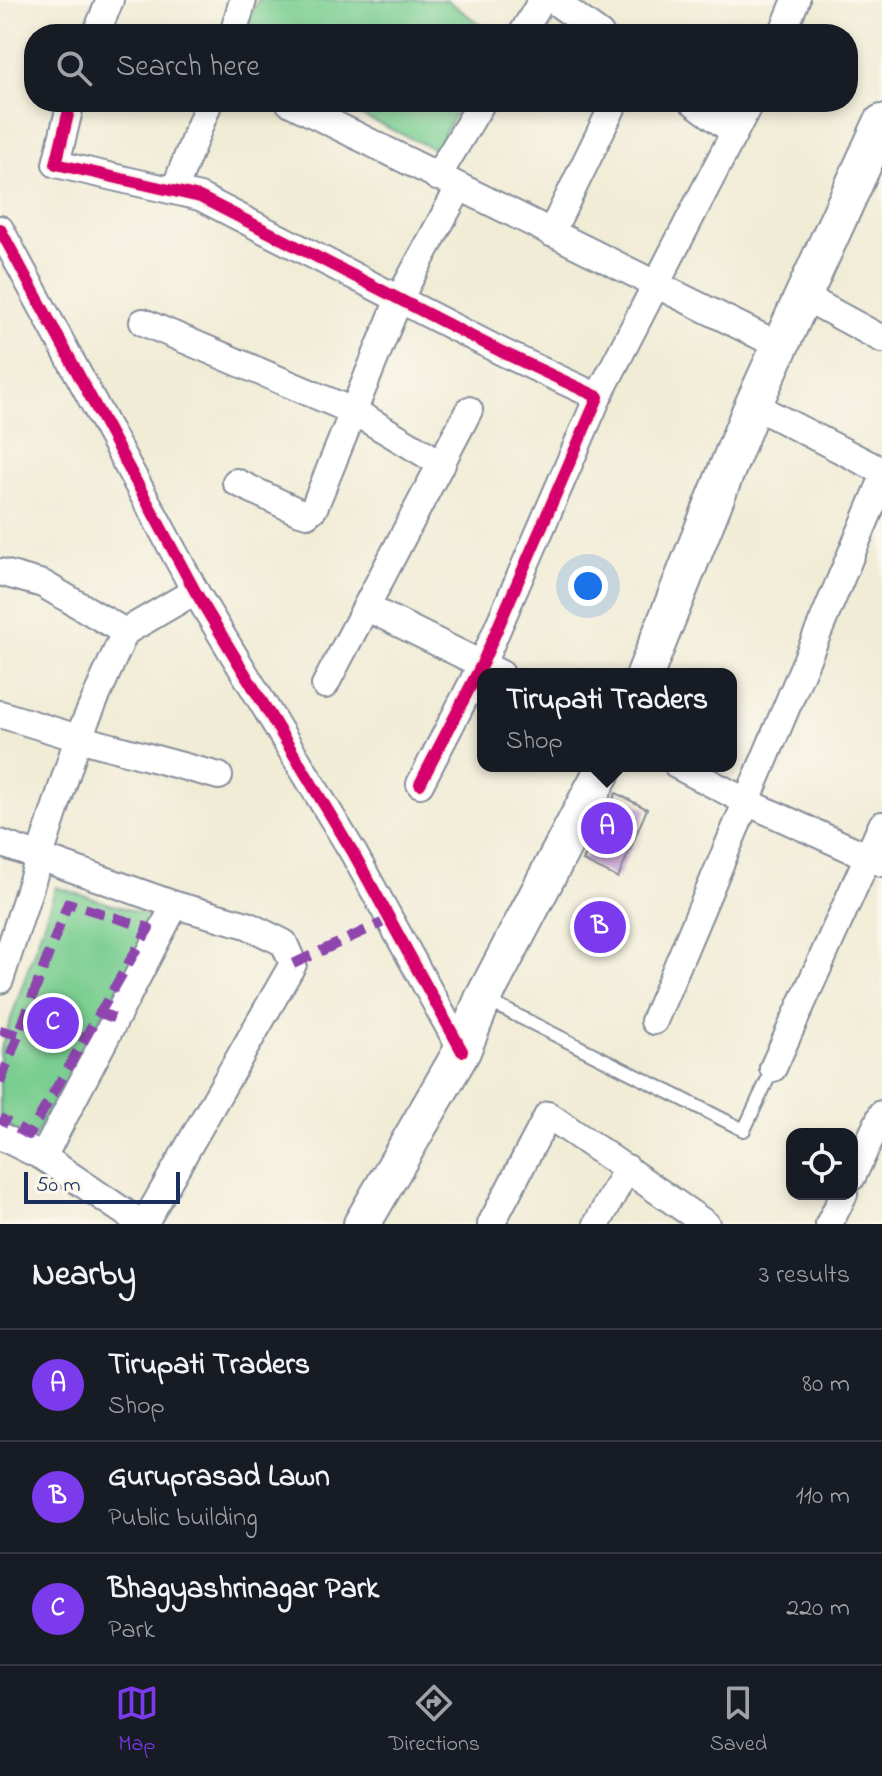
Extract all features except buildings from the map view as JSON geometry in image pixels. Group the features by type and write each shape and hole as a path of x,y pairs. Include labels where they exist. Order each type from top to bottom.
{"street":[{"path":"100,24 110,0"},
{"path":"236,24 243,0"},
{"path":"528,24 542,0"},
{"path":"553,0 586,24"},
{"path":"786,24 796,0"},
{"path":"69,112 56,164 200,197 598,397"},
{"path":"174,191 205,112"},
{"path":"309,112 780,346"},
{"path":"236,482 307,514 314,508 478,112"},
{"path":"551,233 610,112"},
{"path":"707,112 734,132"},
{"path":"492,668 598,397 745,112"},
{"path":"647,668 753,405 882,123"},
{"path":"0,229 195,591 354,854 462,1051"},
{"path":"803,296 882,339"},
{"path":"143,322 355,412 442,464"},
{"path":"753,405 882,471"},
{"path":"325,685 469,410"},
{"path":"654,1021 749,803 882,481"},
{"path":"0,572 43,584 125,632"},
{"path":"0,980 78,738 125,632 195,591"},
{"path":"366,607 490,668"},
{"path":"420,784 477,693"},
{"path":"0,714 219,776"},
{"path":"362,1224 462,1051 483,999 602,772"},
{"path":"690,772 749,803 875,860"},
{"path":"773,1068 875,860 882,825"},
{"path":"0,843 175,905 247,925 284,943 293,964 143,1224 43,1157 0,1136"},
{"path":"43,1157 175,905"},
{"path":"491,1224 548,1115 705,1224"},
{"path":"858,1165 880,1123"},
{"path":"597,1224 627,1168"},
{"path":"829,1224 841,1200"}],"lane":[{"path":"483,999 744,1130 773,1068"}],"green space":[{"path":"258,0 447,0 479,24 250,24 249,18"},
{"path":"354,112 456,112 436,150"},
{"path":"56,887 162,920 103,1014 30,1145 0,1127 0,1051"}],"marked path":[{"path":"0,1083 68,903 149,928 29,1135 0,1118"},
{"path":"293,964 388,920"},
{"path":"98,1012 114,1018"},
{"path":"0,1030 18,1035"}],"cycle path":[{"path":"69,112 56,164 200,197 502,352 598,397 480,668"},
{"path":"0,229 195,591 354,854 462,1051"},
{"path":"420,784 477,674"}],"place":[{"name":"Tirupati Traders","path":"607,828"},
{"name":"Guruprasad Lawn","path":"600,927"},
{"name":"Bhagyashrinagar Park","path":"53,1023"}]}
